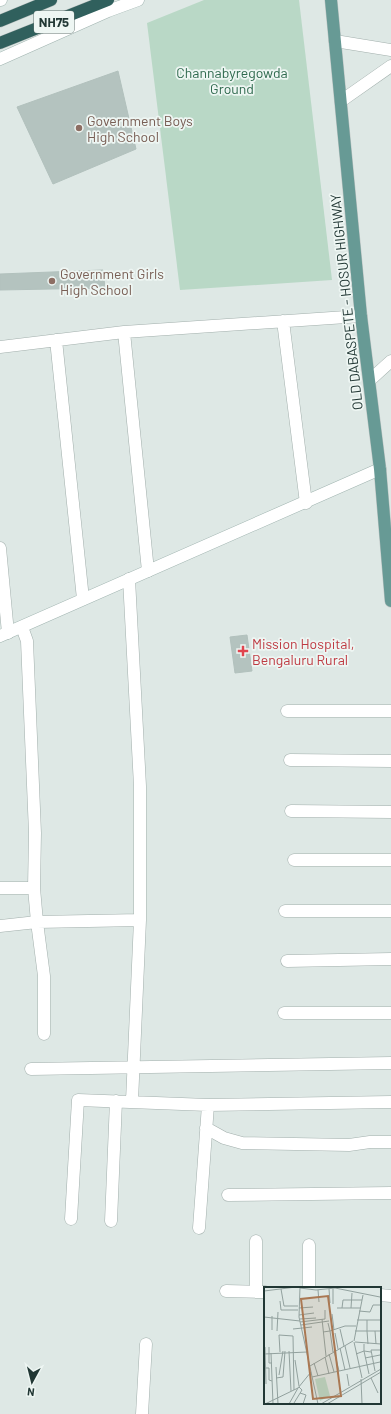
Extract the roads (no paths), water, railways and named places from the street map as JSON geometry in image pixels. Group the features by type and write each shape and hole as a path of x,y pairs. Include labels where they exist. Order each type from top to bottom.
{"highway":[{"name":"NH75","path":"0,21 51,0"},
{"name":"NH75","path":"0,43 108,0"}],"main road":[{"name":"OLD DABASPETE - HOSUR HIGHWAY","path":"331,0 362,316 380,469 391,601"}],"street":[{"path":"0,59 108,11 138,0"},
{"path":"335,41 391,50"},
{"path":"340,101 391,66"},
{"path":"0,347 124,332 362,316"},
{"path":"283,321 306,503"},
{"path":"124,332 148,571"},
{"path":"56,340 83,599"},
{"path":"370,380 391,360"},
{"path":"0,548 4,635 83,599 306,503 380,469"},
{"path":"129,579 140,786 140,920 132,1101"},
{"path":"22,627 28,649 35,833 34,888 44,976 44,1034"},
{"path":"287,711 391,711"},
{"path":"290,760 391,760"},
{"path":"291,811 391,812"},
{"path":"294,860 391,860"},
{"path":"0,888 34,888"},
{"path":"285,911 391,911"},
{"path":"0,926 37,922 140,920"},
{"path":"287,961 391,959"},
{"path":"284,1013 391,1013"},
{"path":"31,1069 391,1063"},
{"path":"71,1219 78,1100 208,1105 391,1102"},
{"path":"111,1221 116,1101"},
{"path":"199,1228 208,1105"},
{"path":"206,1128 224,1138 242,1143 349,1145 370,1142 391,1142"},
{"path":"228,1195 391,1193"},
{"path":"226,1291 261,1292 256,1241"},
{"path":"309,1245 309,1287"},
{"path":"381,1295 391,1296"},
{"path":"142,1414 146,1344"}],"place":[{"name":"Government Boys High School","path":"79,128"},
{"name":"Government Girls High School","path":"52,281"},
{"name":"Mission Hospital, Bengaluru Rural","path":"243,651"}],"park label":[{"name":"Channabyregowda Ground","path":"232,80"}]}
